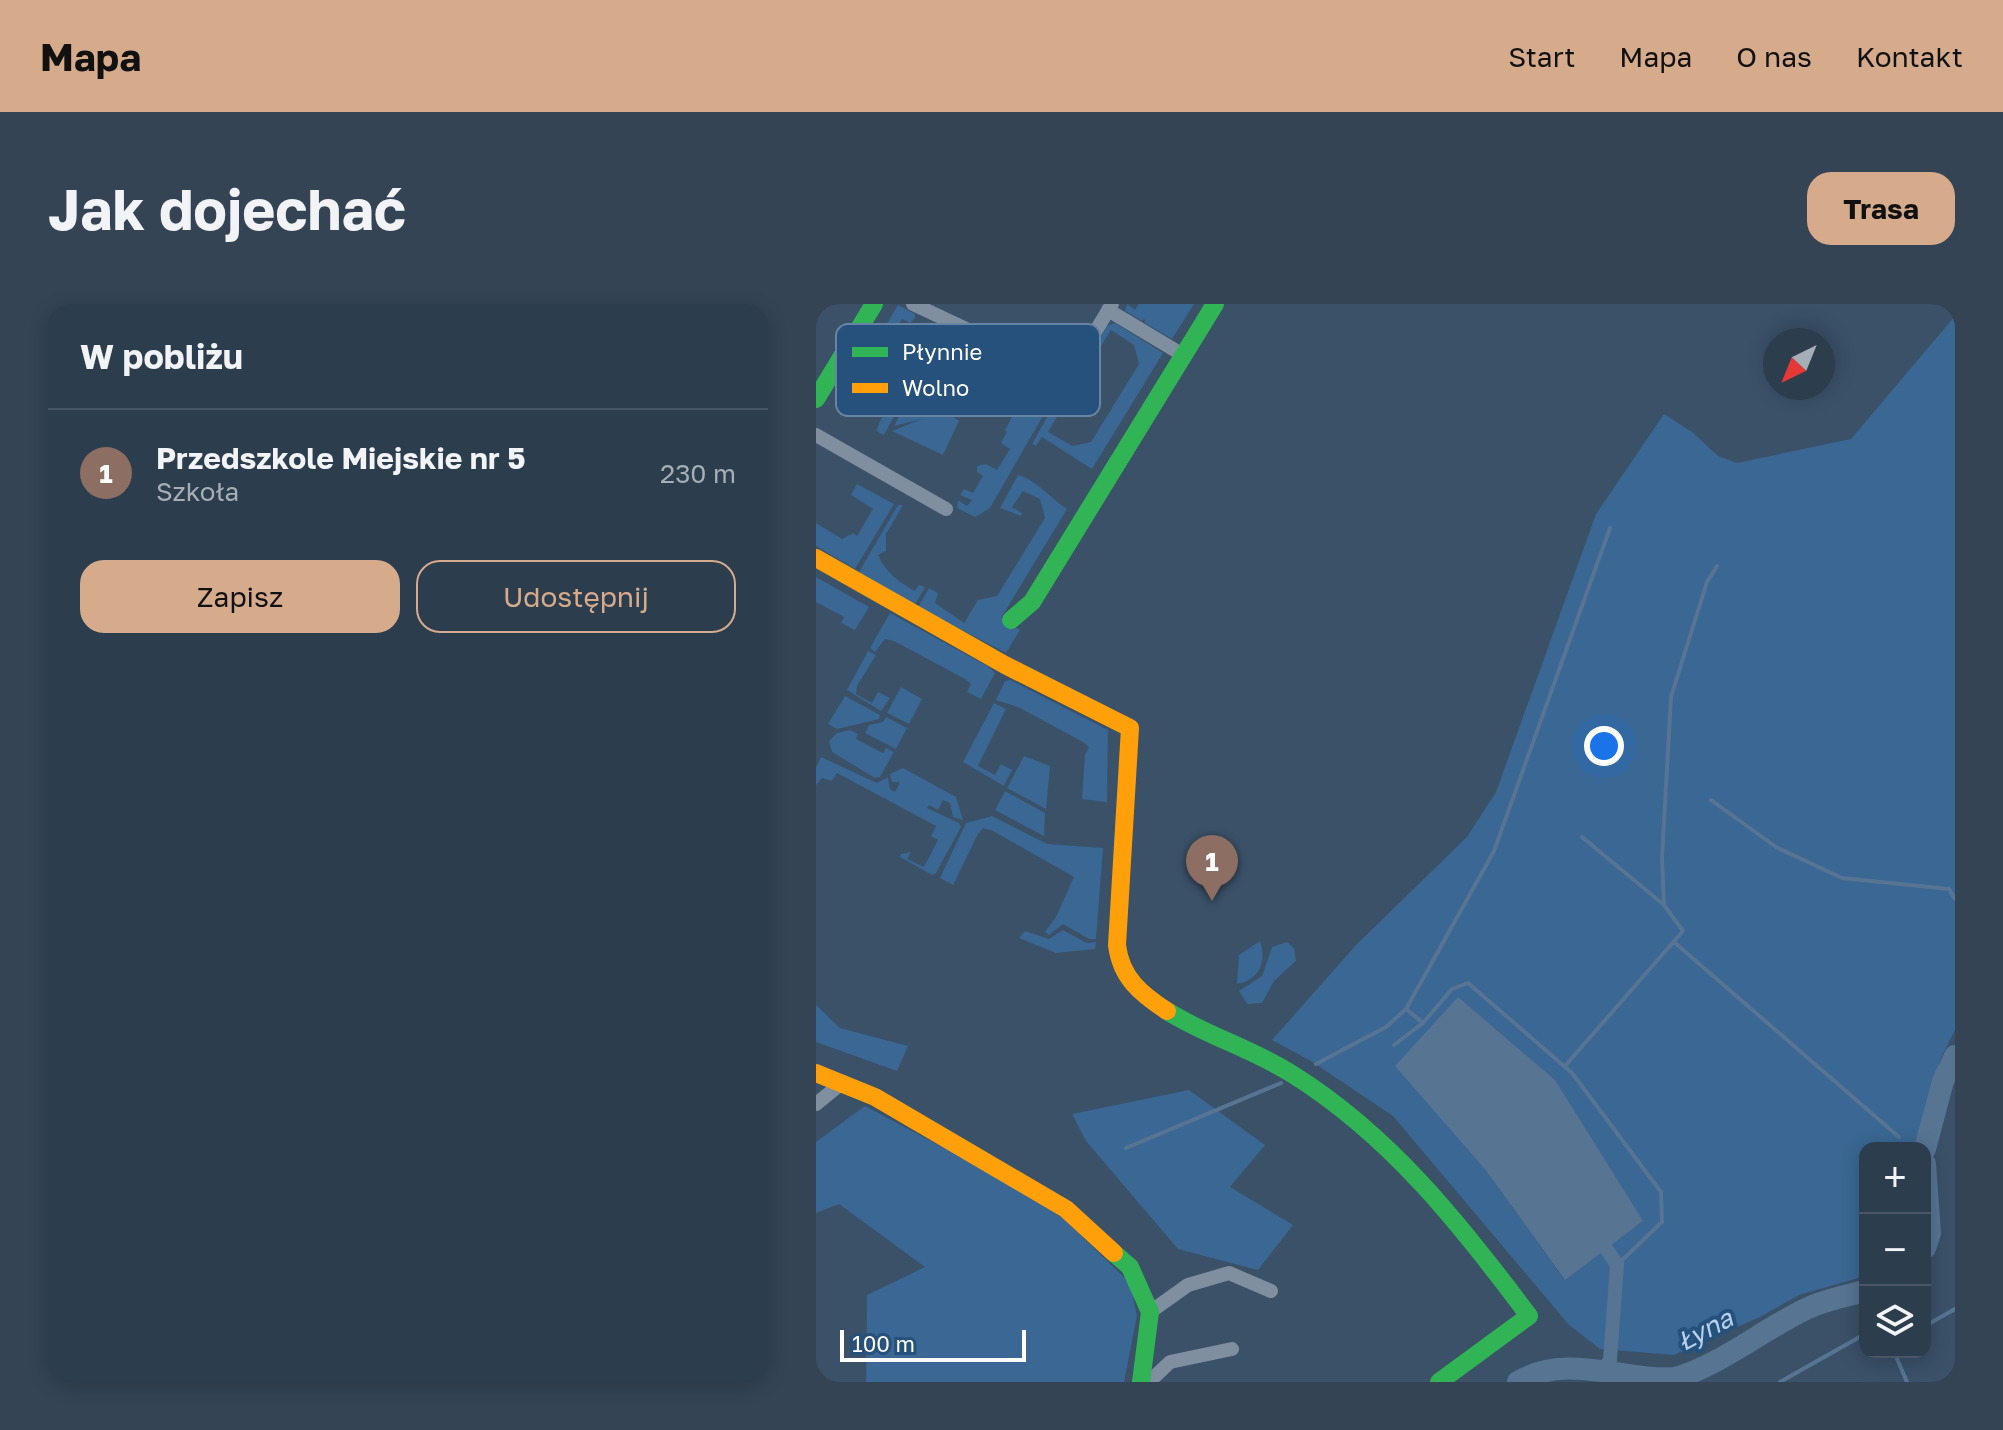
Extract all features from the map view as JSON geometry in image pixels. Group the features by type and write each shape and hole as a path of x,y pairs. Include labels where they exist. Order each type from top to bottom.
{"street":[{"path":"862,324 874,304"},
{"path":"913,304 955,324"},
{"path":"1011,620 1032,602 1215,304"},
{"path":"1110,307 1183,355"},
{"path":"816,399 836,366"},
{"path":"816,435 946,509"},
{"path":"816,558 1005,665 1130,728 1118,953 1122,970 1131,984 1153,1003 1286,1070 1352,1115 1410,1169 1471,1237 1529,1316 1439,1382"},
{"path":"816,1073 843,1082 1066,1209 1130,1267 1150,1312 1141,1382"},
{"path":"816,1104 843,1082"},
{"path":"1150,1312 1188,1285 1229,1273 1271,1291"},
{"path":"1149,1382 1170,1362 1232,1349"}],"shaded area":[{"path":"1127,304 1135,310 1139,304 1194,304 1172,339 1145,323 1144,318 1142,321 1125,311"},
{"path":"898,305 915,314 910,323 902,319 899,324 887,324"},
{"path":"1955,316 1955,1030 1940,1060 1917,1142 1859,1142 1859,1278 1799,1295 1760,1317 1674,1355 1600,1349 1569,1325 1393,1116 1311,1061 1272,1040 1356,945 1467,837 1496,792 1596,514 1664,414 1692,432 1718,456 1737,463 1851,439","holes":["1484,1168 1642,1222 1564,1279"]},
{"path":"1115,323 1163,353 1092,469 1042,437 1036,446 1032,444 1048,416 1057,416 1048,432 1072,446 1091,442 1139,364 1134,345 1111,330 1100,348 1100,339 1107,326"},
{"path":"882,416 894,416 884,435 876,431"},
{"path":"899,416 952,416 959,421 943,455 892,431 922,419 894,426"},
{"path":"1013,416 1043,416 990,508 975,517 957,508 958,500 967,506 972,500 960,495 964,489 973,493 983,476 977,472 977,466 986,464 997,470 1010,449 1001,443 1007,432 1005,430"},
{"path":"1018,475 1037,485 1067,509 1001,618 1020,630 1006,653 918,607 929,588 938,593 935,603 964,623 978,600 997,596 1045,518 1040,499 1023,491 1012,507 1022,513 1021,516 1000,508"},
{"path":"857,484 894,504 855,569 816,546 816,523 842,539 853,533 857,536 873,509 851,495"},
{"path":"898,505 903,505 886,534 886,551 878,555 889,572 903,584 915,591 919,585 925,587 915,605 859,572"},
{"path":"816,577 869,607 855,630 841,623 844,617 816,602"},
{"path":"890,613 989,667 995,673 981,699 967,692 971,684 965,679 894,641 885,639 875,652 870,648"},
{"path":"868,651 876,655 857,686 856,694 872,703 878,692 890,698 881,711 847,690"},
{"path":"1010,680 1108,730 1107,802 1082,799 1085,755 1089,747 1018,707 996,700 1005,681"},
{"path":"901,687 922,699 909,724 887,713"},
{"path":"845,696 880,715 879,719 837,729 828,724"},
{"path":"994,703 1006,709 978,766 995,775 1001,764 1012,770 1004,786 963,762"},
{"path":"886,717 907,728 896,749 865,733 869,725 883,722"},
{"path":"850,730 858,734 856,739 883,753 886,748 894,752 880,777 875,778 832,752 829,741 837,733"},
{"path":"1024,756 1050,766 1046,809 1007,788"},
{"path":"821,757 877,783 888,777 890,789 895,792 900,782 892,782 890,774 903,768 956,797 963,820 953,817 950,803 943,800 938,810 929,805 927,808 959,823 961,827 936,873 932,875 900,857 911,852 907,859 924,867 938,840 931,836 936,826 837,773 832,781 822,778 816,785 816,767"},
{"path":"1005,791 1045,813 1044,836 995,810"},
{"path":"992,816 1047,844 1103,848 1096,939 1089,939 1063,924 1049,935 1045,932 1056,917 1074,877 993,831 983,828 978,834 953,885 940,878 966,823"},
{"path":"1063,930 1087,943 1096,942 1095,949 1056,953 1019,938 1025,931 1049,939"},
{"path":"1260,941 1263,956 1260,968 1251,978 1237,984 1239,955"},
{"path":"1287,942 1294,948 1296,961 1274,981 1262,1003 1247,1004 1239,991 1262,976 1272,947"},
{"path":"1458,997 1555,1080 1643,1221 1565,1280 1484,1168 1395,1066"},
{"path":"816,1005 840,1028 908,1046 897,1071 816,1042"},
{"path":"1189,1090 1265,1145 1230,1187 1293,1225 1258,1270 1178,1249 1086,1141 1072,1114"},
{"path":"865,1106 991,1173 1063,1218 1130,1283 1137,1316 1124,1382 866,1382 867,1295 925,1267 839,1204 816,1213 816,1142"}],"waterway":[{"path":"1316,1064 1386,1027 1406,1009 1494,851 1610,528"},
{"path":"1664,905 1662,858 1671,697 1707,582 1717,566"},
{"path":"1711,800 1776,847 1842,878 1949,889 1955,899"},
{"path":"1565,1066 1683,931 1664,905 1582,837"},
{"path":"1674,942 1899,1137"},
{"path":"1394,1045 1423,1023 1452,989 1468,983 1572,1073 1661,1192 1662,1222 1617,1265"},
{"path":"1406,1009 1423,1023"},
{"name":"Łyna","path":"1927,1142 1943,1081 1955,1056"},
{"path":"1126,1148 1281,1083"},
{"path":"1602,1372 1610,1360 1617,1265 1605,1247"},
{"name":"Łyna","path":"1518,1382 1556,1369 1675,1378 1707,1366 1806,1309 1859,1293"},
{"path":"1931,1323 1955,1309"},
{"path":"1780,1382 1859,1337"},
{"path":"1897,1358 1907,1382"}],"traffic: fast":[{"path":"862,324 874,304"},
{"path":"1011,620 1032,602 1215,304"},
{"path":"816,399 836,366"},
{"path":"1167,1011 1277,1065 1328,1098 1361,1125 1422,1184 1477,1248 1529,1316 1439,1382"},
{"path":"1114,1253 1130,1267 1150,1312 1141,1382"}],"traffic: slow":[{"path":"816,558 1005,665 1130,728 1117,945 1123,967 1134,984 1167,1011"},
{"path":"816,1073 875,1097 1066,1209 1114,1253"}],"place":[{"name":"Przedszkole Miejskie nr 5","path":"1212,901"}]}
